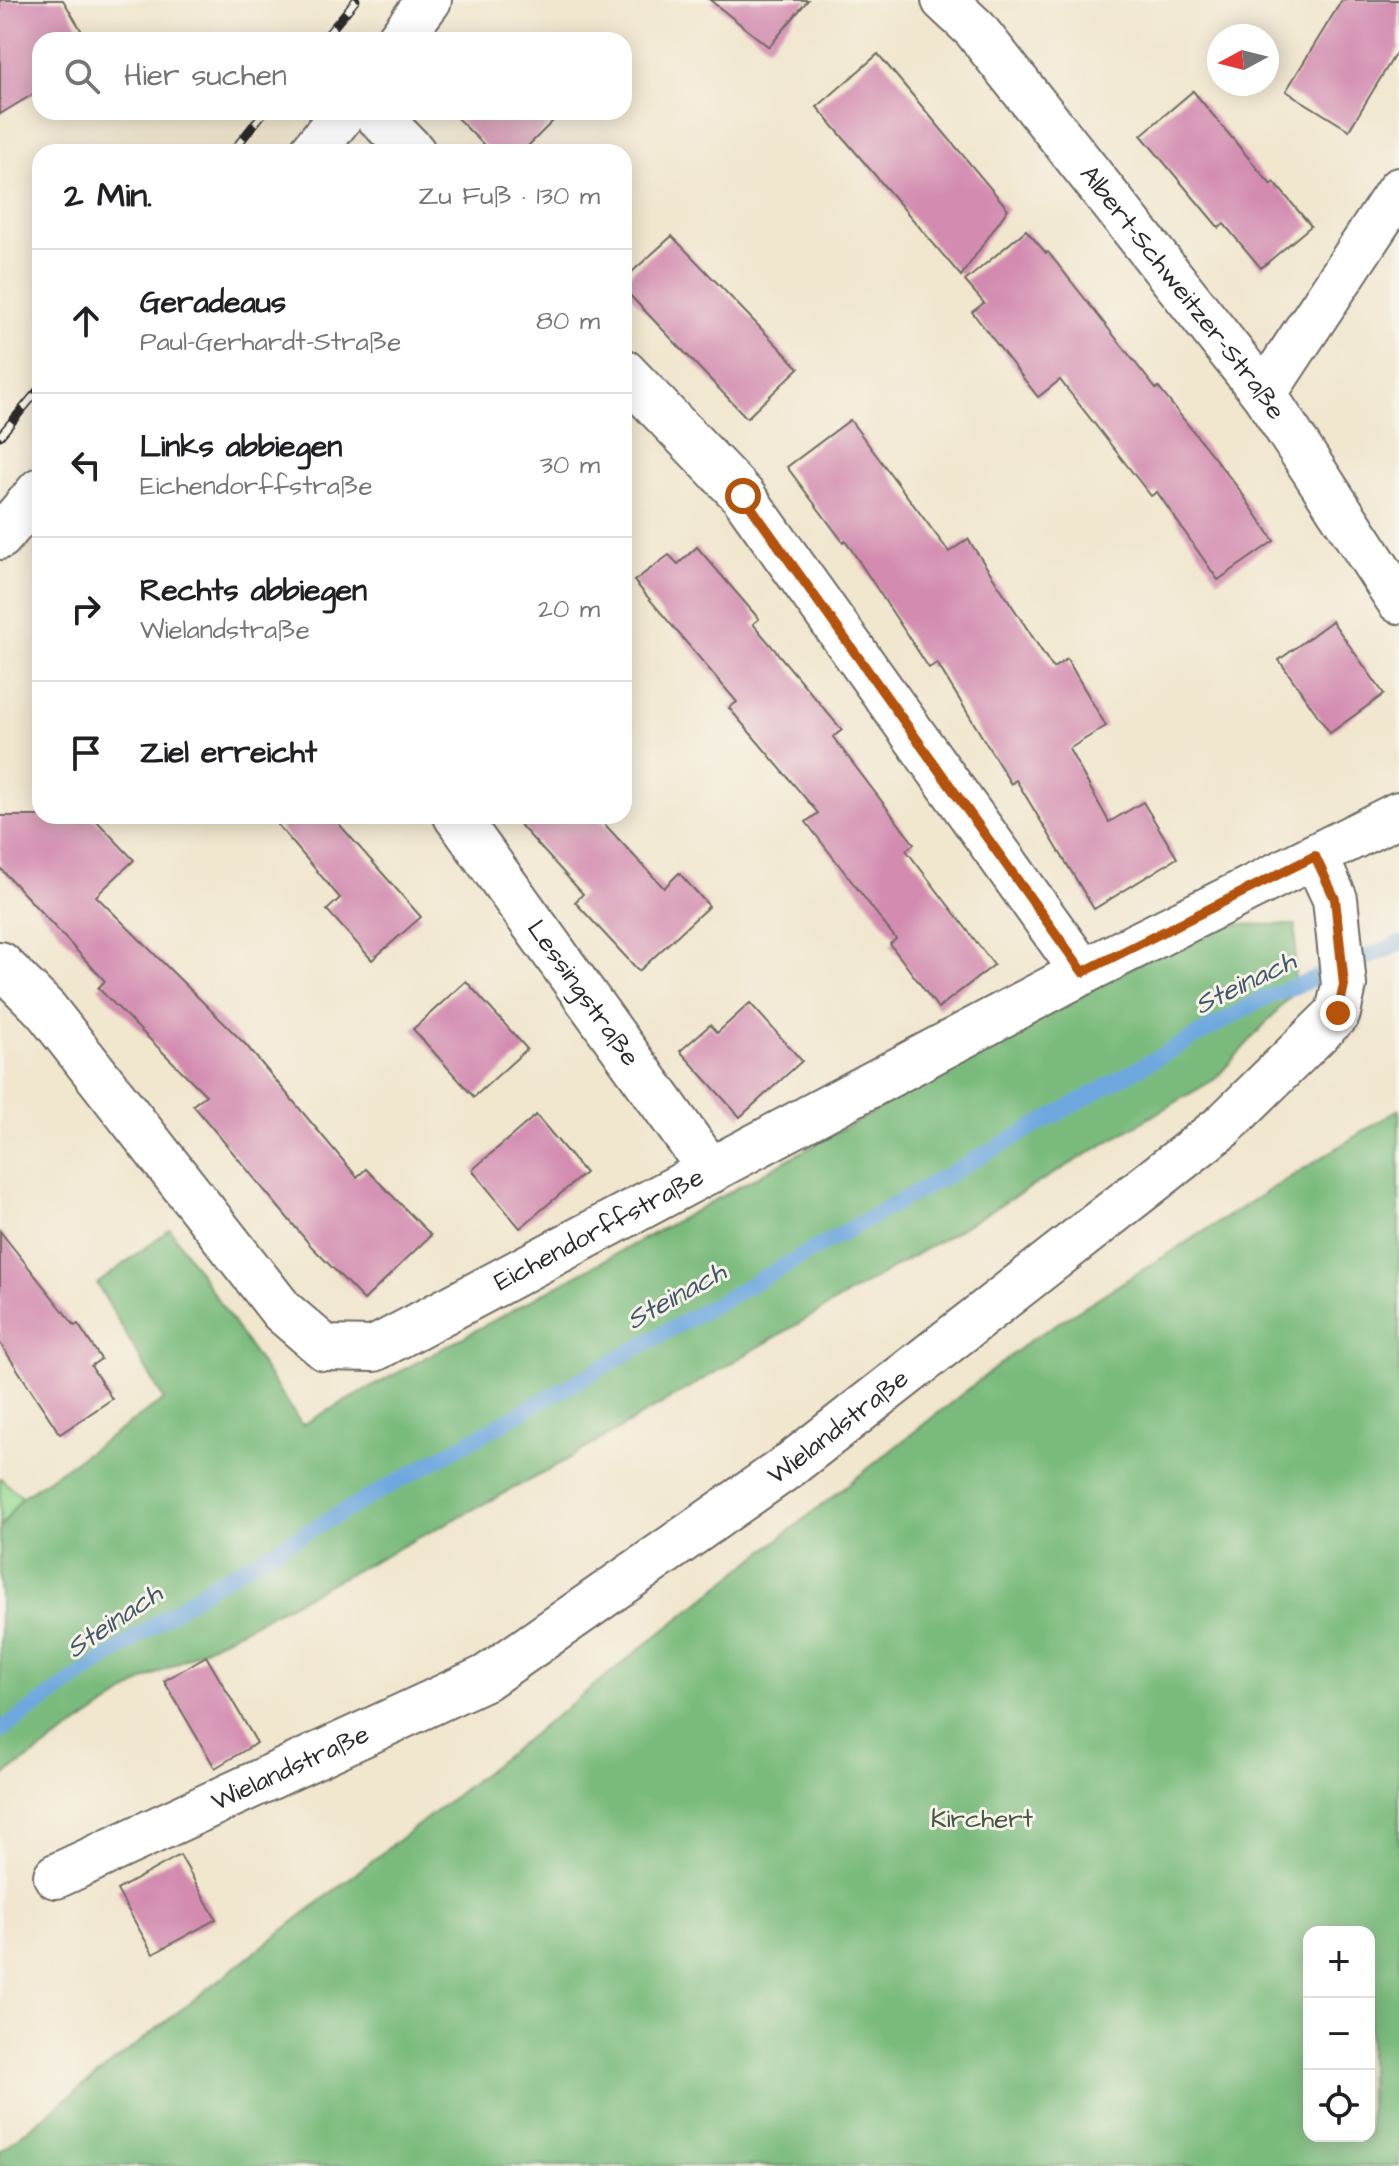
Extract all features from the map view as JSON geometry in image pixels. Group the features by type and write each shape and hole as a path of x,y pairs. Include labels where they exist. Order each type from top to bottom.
{"street":[{"path":"405,32 429,0"},
{"name":"Albert-Schweitzer-Straße","path":"944,0 987,15 1264,394 1399,601"},
{"path":"318,144 338,120"},
{"path":"382,120 405,144"},
{"path":"1264,394 1399,190"},
{"path":"632,380 743,496 1083,972"},
{"path":"0,537 32,499"},
{"path":"1315,856 1399,814"},
{"name":"Lessingstraße","path":"462,824 711,1171"},
{"name":"Eichendorffstraße","path":"0,964 46,1010 282,1311 325,1348 374,1349 1083,972 1315,856"},
{"name":"Wielandstraße","path":"56,1876 487,1677 790,1465 1223,1126 1338,1013 1344,985 1335,899 1315,856"}],"green space":[{"path":"1210,924 1296,925 1294,992 1215,1079 549,1470 146,1679 0,1778 0,1528 22,1497 164,1400 97,1284 170,1229 302,1425 746,1183"},
{"name":"Kirchert","path":"1399,1109 1399,2166 0,2166 0,2151 432,1814 1029,1341"},
{"path":"0,1478 22,1497 0,1528"}],"building":[{"path":"0,0 63,0 82,32 32,32 32,95 0,114"},
{"path":"710,0 808,0 769,47"},
{"path":"1342,0 1399,0 1399,48 1349,130 1286,91"},
{"path":"878,54 1008,209 961,276 817,107"},
{"path":"1193,91 1271,185 1274,182 1311,226 1261,268 1224,224 1219,228 1141,135"},
{"path":"459,120 554,120 530,144 483,144"},
{"path":"1026,230 1048,252 1156,389 1158,387 1239,489 1274,541 1218,580 1157,492 1151,496 1060,380 1038,397 972,312 984,303 965,281"},
{"path":"672,236 799,368 747,418 632,297 632,272"},
{"path":"850,420 949,552 968,539 1053,668 1067,659 1106,726 1069,749 1109,822 1143,802 1177,858 1094,909 1016,780 1011,784 937,663 929,668 845,540 843,542 787,467"},
{"path":"697,547 759,619 753,624 842,730 833,737 914,844 906,850 994,965 938,1008 890,944 896,939 806,822 818,813 729,708 737,702 634,581 669,555 678,564"},
{"path":"1332,621 1384,694 1330,733 1279,660"},
{"path":"0,816 32,816 32,824 100,824 134,860 96,896 246,1045 357,1177 366,1169 431,1235 364,1300 311,1246 193,1105 206,1095 98,988 105,981 0,868"},
{"path":"277,824 339,824 421,917 372,960 327,910 340,898"},
{"path":"519,824 604,824 664,888 679,873 709,906 639,971 575,902 583,894"},
{"path":"466,981 527,1049 474,1097 413,1029"},
{"path":"750,1003 802,1061 740,1117 680,1051 710,1025 717,1033"},
{"path":"536,1115 585,1173 520,1228 472,1170"},
{"path":"0,1231 75,1326 78,1324 101,1359 91,1366 112,1399 60,1434 0,1343"},
{"path":"206,1656 257,1743 215,1768 164,1681"},
{"path":"180,1855 216,1919 153,1954 117,1890"}],"waterway":[{"name":"Steinach","path":"0,1731 212,1585 1261,1000 1399,944"}],"railway":[{"path":"330,32 356,0"},
{"path":"238,144 258,120"},
{"path":"0,436 32,398"}],"route":[{"path":"743,496 1083,972 1315,856 1335,899 1344,985 1338,1013"}]}
